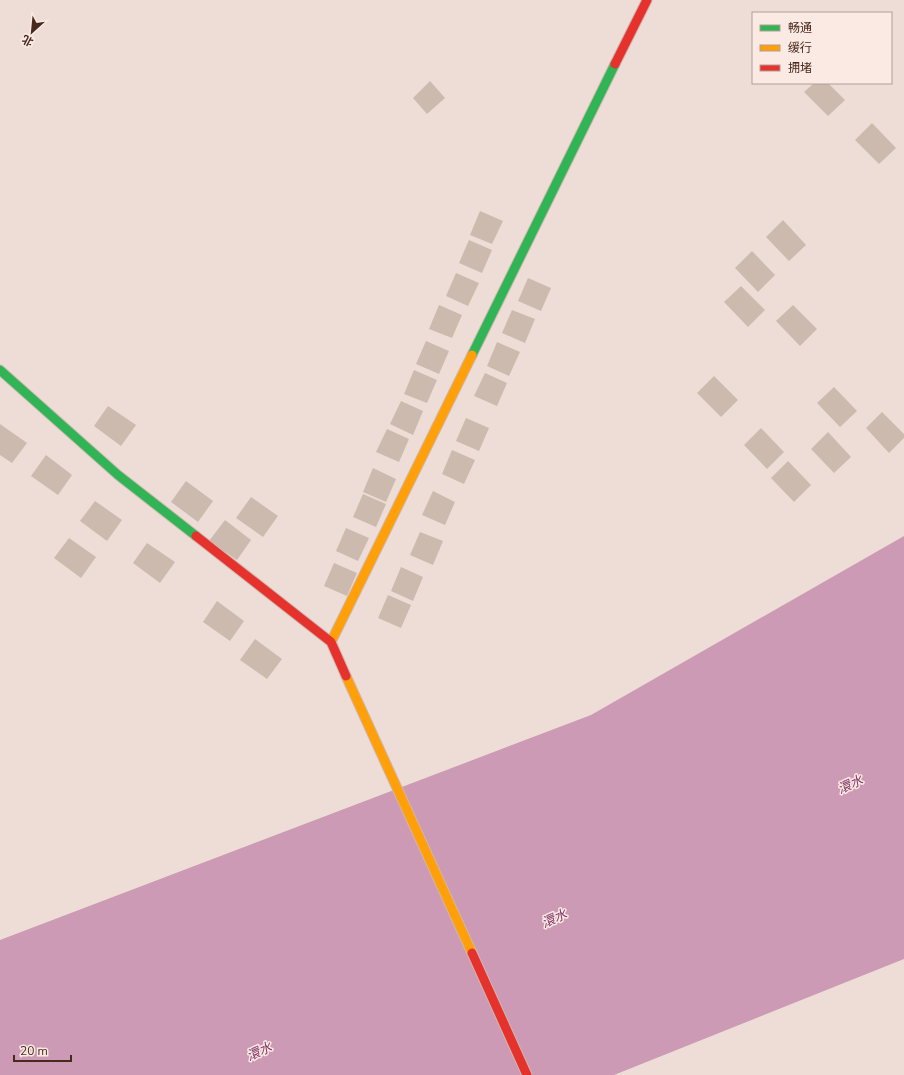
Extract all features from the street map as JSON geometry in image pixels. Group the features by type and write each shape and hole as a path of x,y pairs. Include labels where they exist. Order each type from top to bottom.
{"street":[{"path":"331,642 647,0"},
{"path":"0,370 118,475 331,642 526,1075"}],"water":[{"name":"澴水","path":"904,536 904,959 614,1075 0,1075 0,940 591,715"}],"building":[{"path":"430,81 445,98 427,114 413,98"},
{"path":"813,84 829,84 845,100 828,116 804,92"},
{"path":"872,123 896,148 879,164 855,140"},
{"path":"480,211 503,221 492,244 470,235"},
{"path":"783,220 806,245 789,261 766,237"},
{"path":"469,240 492,250 482,273 459,263"},
{"path":"752,251 775,275 758,292 735,268"},
{"path":"456,273 479,283 468,306 446,296"},
{"path":"528,278 551,288 541,311 518,301"},
{"path":"741,286 765,310 748,327 724,302"},
{"path":"439,305 462,315 452,338 429,329"},
{"path":"793,305 817,329 800,346 776,321"},
{"path":"512,310 535,319 525,343 502,333"},
{"path":"426,341 449,351 439,374 416,364"},
{"path":"497,342 520,352 509,376 487,366"},
{"path":"414,370 437,380 427,403 404,394"},
{"path":"485,373 507,383 497,406 474,396"},
{"path":"714,376 738,400 721,417 697,393"},
{"path":"834,387 857,411 840,427 817,403"},
{"path":"401,401 423,411 413,435 390,424"},
{"path":"108,406 136,425 121,446 94,426"},
{"path":"882,412 904,434 904,438 889,453 866,428"},
{"path":"466,418 489,428 479,451 456,441"},
{"path":"0,424 27,443 12,463 0,455"},
{"path":"761,428 784,452 767,469 744,445"},
{"path":"387,429 409,439 399,462 376,452"},
{"path":"828,432 851,457 834,473 811,449"},
{"path":"452,450 475,460 464,484 442,474"},
{"path":"46,455 72,475 58,495 31,476"},
{"path":"788,461 811,485 794,502 771,478"},
{"path":"373,468 396,479 386,502 363,492"},
{"path":"186,481 213,501 198,522 171,502"},
{"path":"433,491 455,502 445,525 422,515"},
{"path":"363,494 386,504 376,527 353,517"},
{"path":"251,497 278,516 263,537 236,518"},
{"path":"95,501 122,520 107,541 80,521"},
{"path":"225,520 251,540 237,560 209,541"},
{"path":"346,528 369,538 358,561 336,551"},
{"path":"420,532 443,541 433,565 410,555"},
{"path":"69,538 96,557 81,578 54,558"},
{"path":"147,543 175,562 160,583 133,563"},
{"path":"334,563 357,573 347,596 324,586"},
{"path":"401,567 423,577 413,601 391,591"},
{"path":"388,595 411,605 401,628 378,618"},
{"path":"217,601 244,621 230,641 203,622"},
{"path":"255,639 282,659 267,679 240,660"}],"traffic: fast":[{"path":"472,355 615,64"},
{"path":"0,370 118,475 196,536"}],"traffic: slow":[{"path":"331,642 472,355"},
{"path":"346,676 472,953"}],"traffic: jam":[{"path":"615,64 647,0"},
{"path":"196,536 331,642 346,676"},
{"path":"472,953 527,1075"}]}
